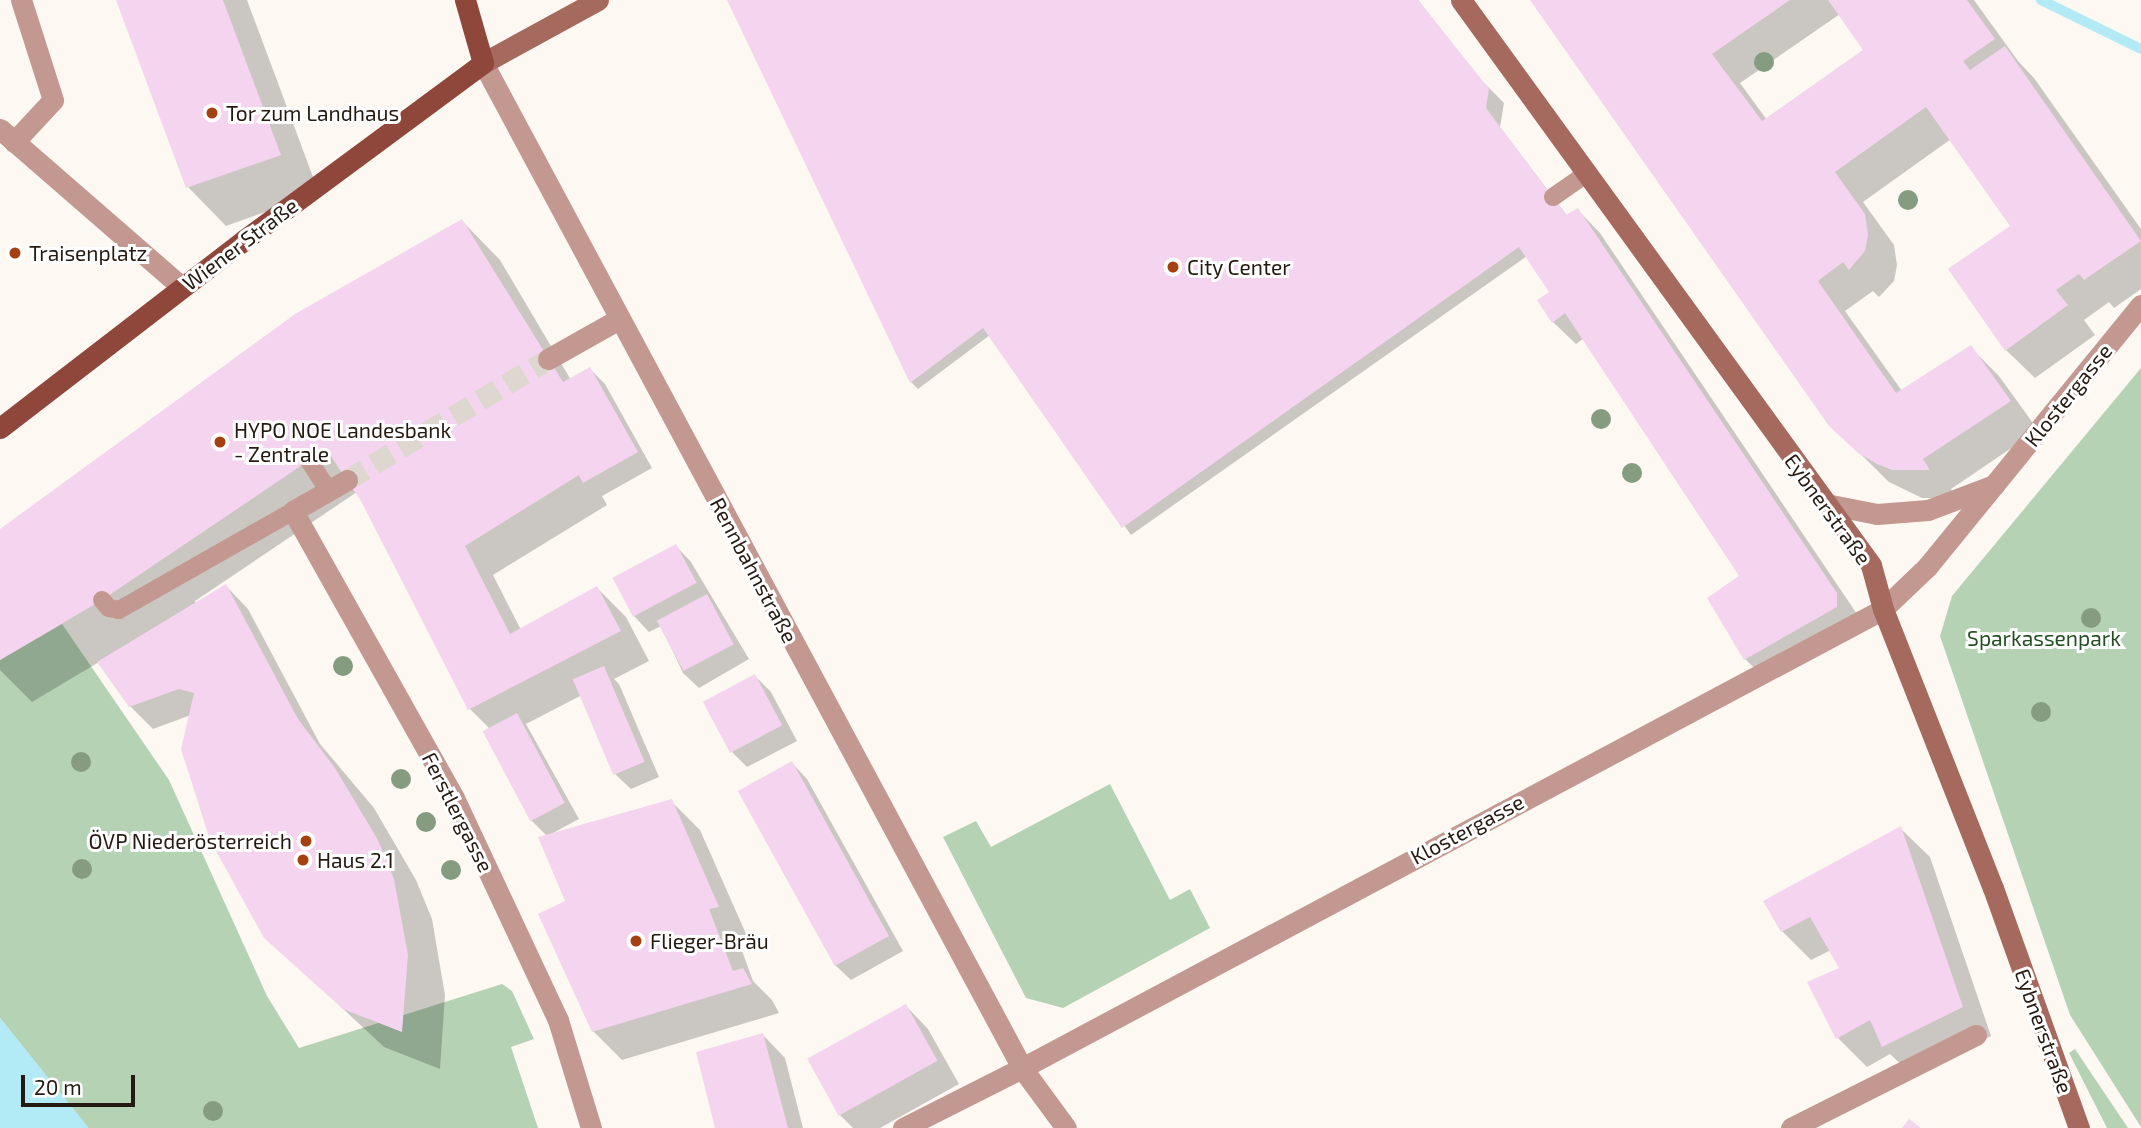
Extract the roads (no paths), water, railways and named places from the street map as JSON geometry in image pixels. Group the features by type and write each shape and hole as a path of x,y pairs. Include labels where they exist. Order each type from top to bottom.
{"main road":[{"name":"Rennbahnstraße","path":"465,0 483,63"},
{"name":"Wiener Straße","path":"0,428 182,287 483,63"}],"street":[{"path":"21,0 53,100 7,135 182,287"},
{"path":"483,63 597,0"},
{"name":"Eybnerstraße","path":"1461,0 1871,565 1883,609 1993,888 2078,1128"},
{"name":"Rennbahnstraße","path":"483,63 1022,1068 1066,1128"},
{"name":"Klostergasse","path":"903,1128 1022,1068 1371,879 1883,609 1927,567 2141,305"},
{"path":"548,359 619,318"},
{"path":"1826,504 1877,514 1928,510 1996,484"},
{"path":"293,512 338,485"},
{"name":"Ferstlergasse","path":"293,512 454,798 558,1020 591,1128"},
{"path":"1791,1128 1976,1035"}],"lane":[{"path":"1553,197 1586,174"},
{"path":"309,459 338,485"},
{"path":"102,600 109,608 119,610 293,512"}],"water":[{"path":"0,1018 88,1127 88,1128 0,1128"}],"waterway":[{"path":"2041,0 2141,49"}],"tunnel":[{"path":"347,480 548,359"}],"place":[{"name":"Tor zum Landhaus","path":"212,113"},
{"name":"Traisenplatz","path":"15,253"},
{"name":"City Center","path":"1173,267"},
{"name":"HYPO NOE Landesbank - Zentrale","path":"220,442"},
{"name":"ÖVP Niederösterreich","path":"306,841"},
{"name":"Haus 2.1","path":"303,860"},
{"name":"Flieger-Bräu","path":"636,941"}],"park label":[{"name":"Sparkassenpark","path":"2044,638"}]}
